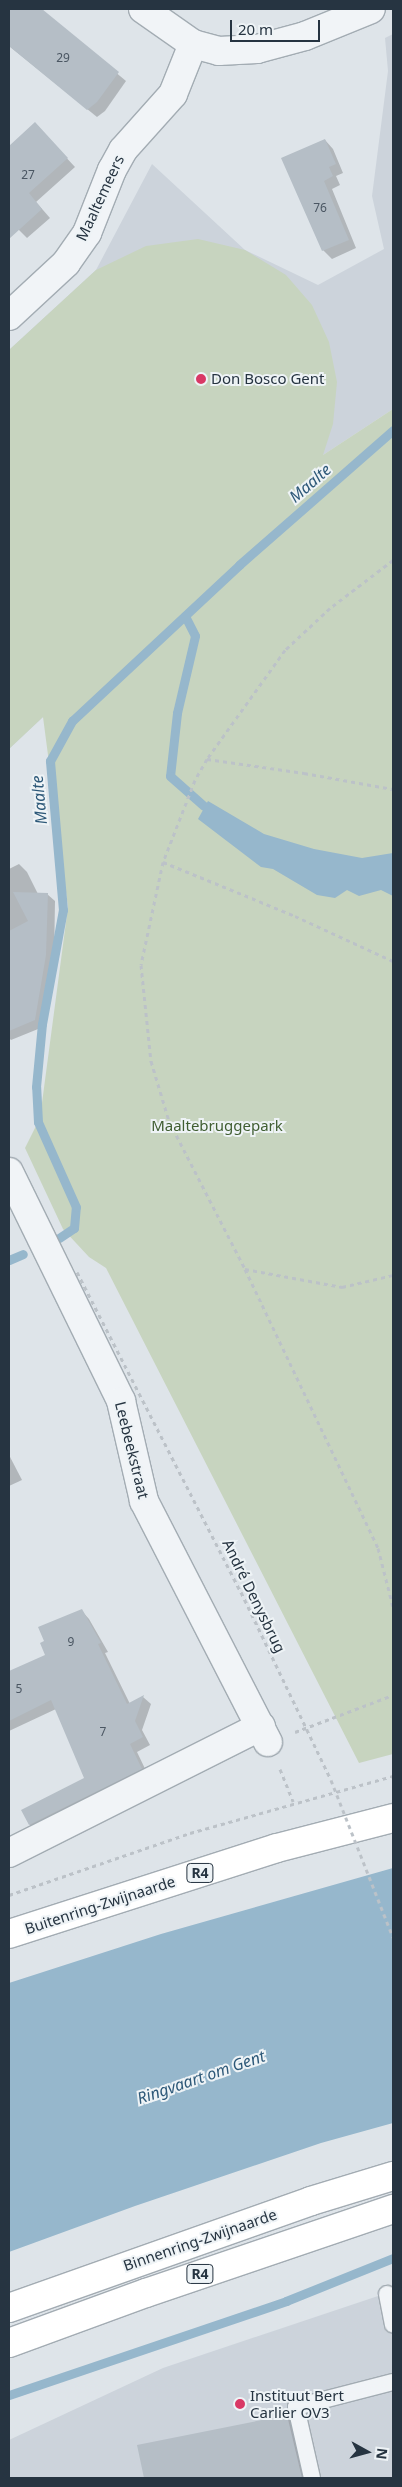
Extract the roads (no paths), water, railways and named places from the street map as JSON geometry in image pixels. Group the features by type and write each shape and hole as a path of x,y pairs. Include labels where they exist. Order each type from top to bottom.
{"highway":[{"name":"Buitenring-Zwijnaarde","path":"9,1934 277,1848 393,1818"},
{"name":"Binnenring-Zwijnaarde","path":"9,2308 311,2201 393,2176"},
{"name":"R4","path":"9,2343 156,2290 393,2209"}],"street":[{"path":"143,9 193,44 219,51 257,49 305,36 371,9"},
{"name":"Maaltemeers","path":"9,316 66,263 87,233 120,156 172,94 193,44"},
{"name":"Leebeekstraat","path":"9,1172 121,1401 144,1501 264,1734 9,1853"}],"lane":[{"path":"387,2294 393,2324"},
{"path":"312,2478 296,2407 393,2382"}],"water":[{"path":"208,801 264,834 314,849 362,858 393,853 393,896 381,890 359,896 347,890 335,898 317,895 273,869 261,867 198,819"},
{"name":"Ringvaart om Gent","path":"393,1868 393,2123 321,2143 135,2206 9,2252 9,1983 161,1934"}],"waterway":[{"name":"Maalte","path":"59,1238 74,1228 76,1207 38,1122 36,1087 42,1024 63,910 50,761 72,721 239,565 393,430"},
{"path":"185,616 195,636 177,713 170,776 204,806"},
{"name":"Maalte","path":"9,1260 23,1254"},
{"path":"9,2395 286,2301 393,2258"}],"place":[{"name":"Don Bosco Gent","path":"201,379"},
{"name":"Instituut Bert Carlier OV3","path":"240,2404"}],"park label":[{"name":"Maaltebruggepark","path":"217,1126"}]}
